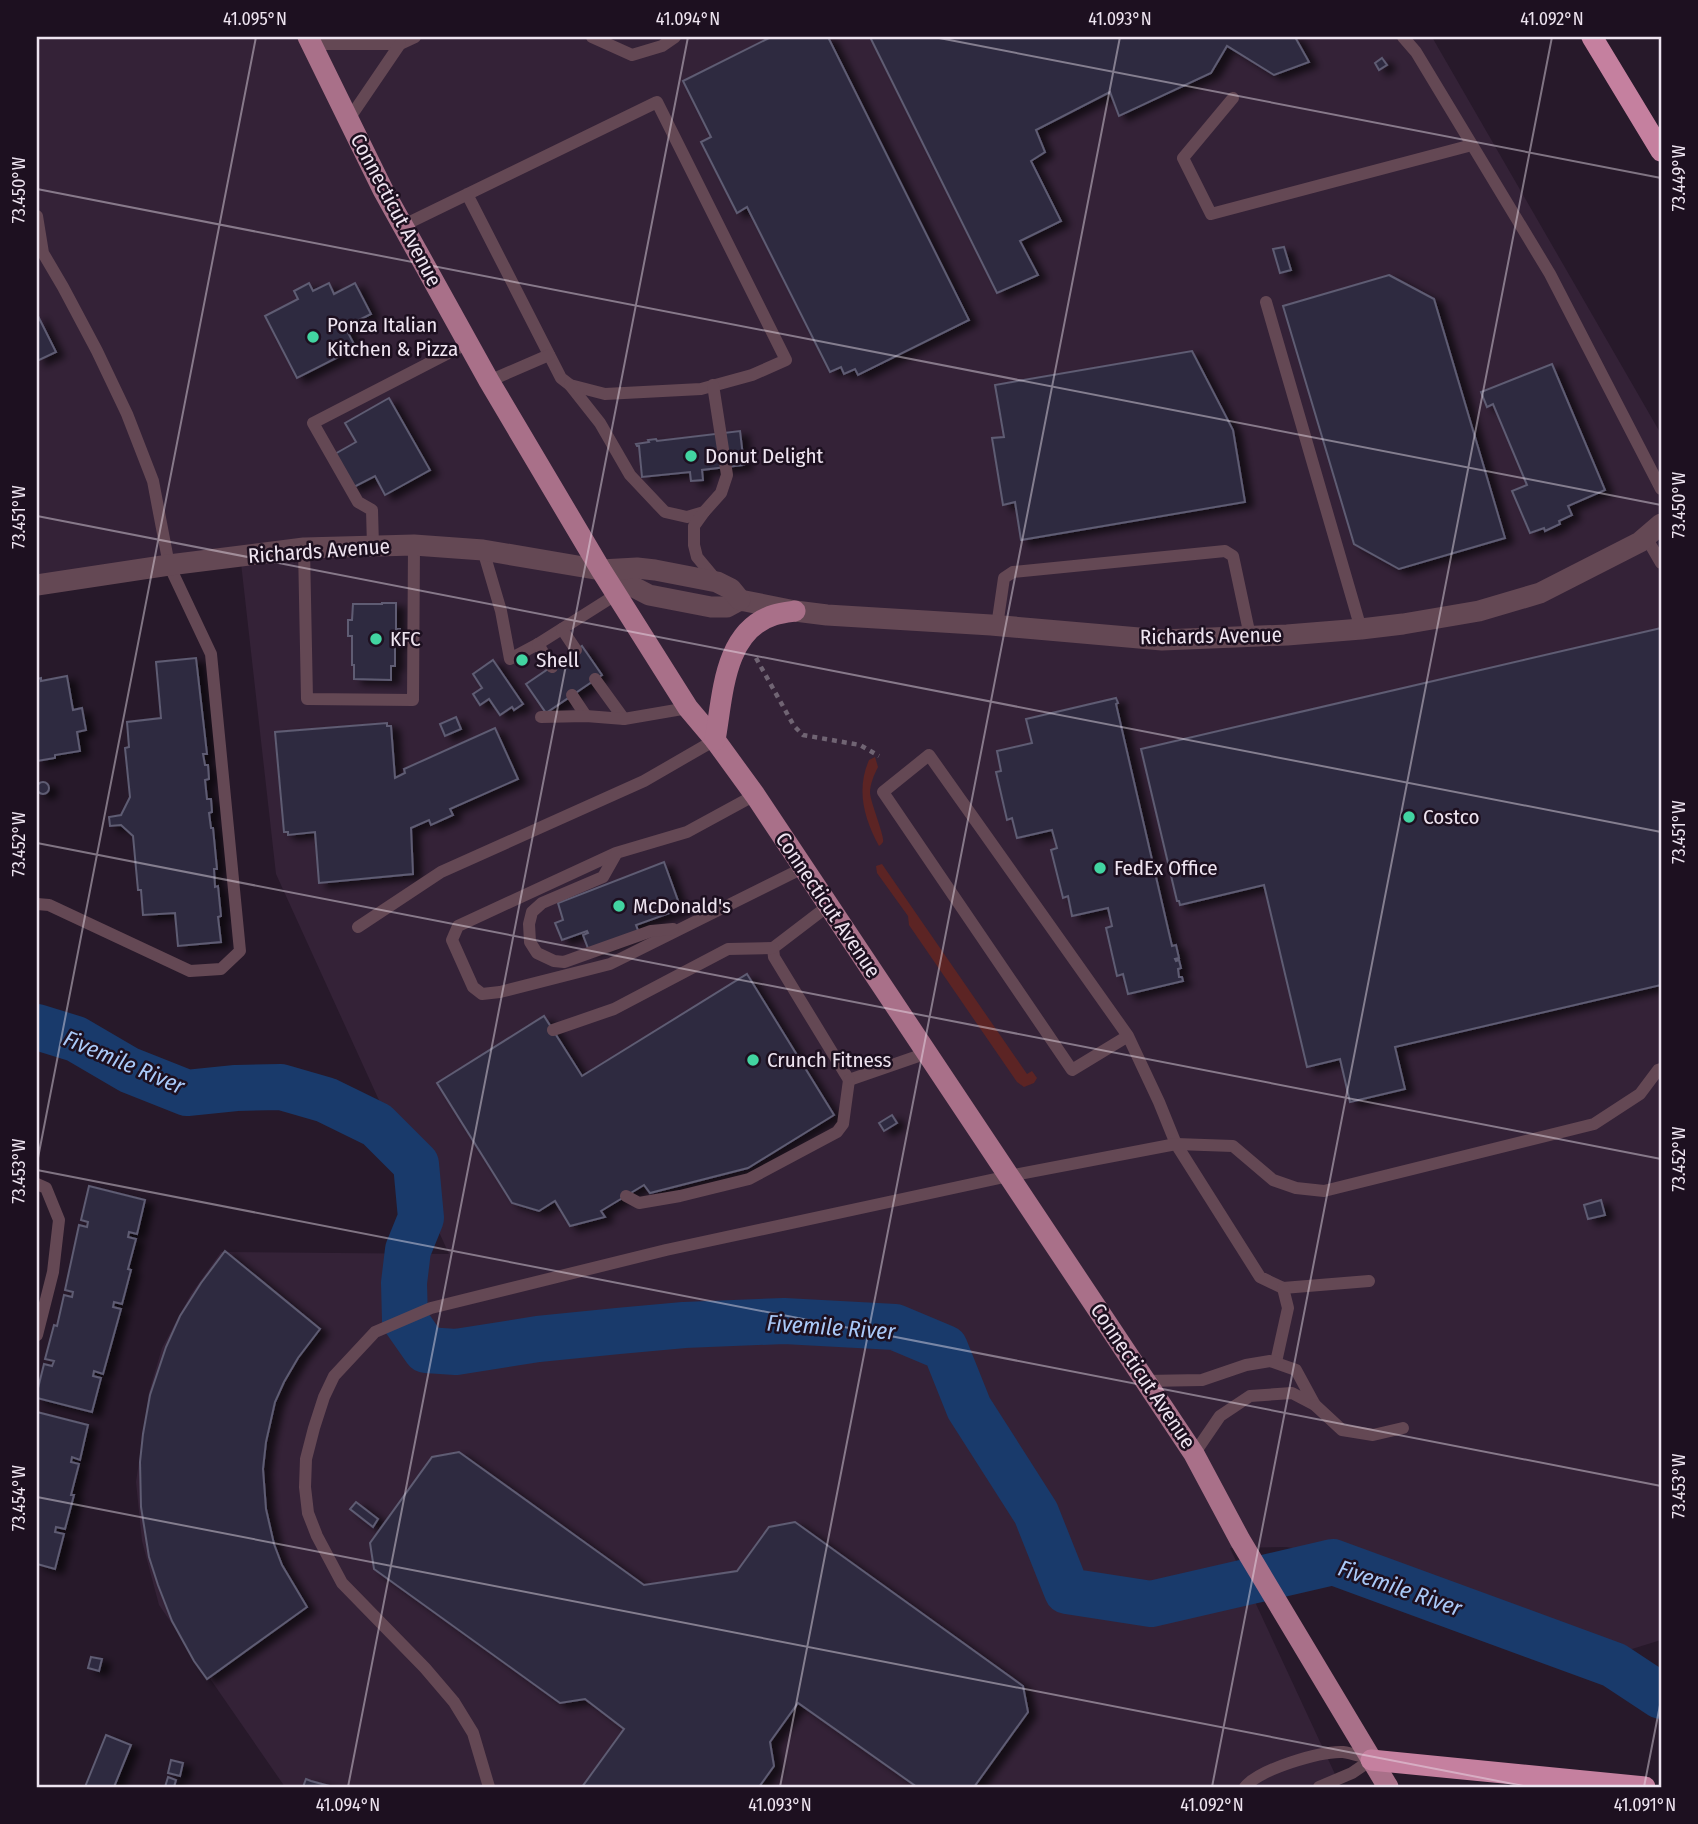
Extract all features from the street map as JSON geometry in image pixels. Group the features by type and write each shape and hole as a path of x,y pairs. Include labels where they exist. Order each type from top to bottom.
{"highway":[{"path":"1592,37 1661,151"},
{"path":"1371,1760 1645,1787"},
{"path":"1489,1787 1532,1782 1589,1781"}],"main road":[{"name":"Connecticut Avenue","path":"310,40 402,226 489,381 601,570 688,708 755,795 1194,1454 1240,1540 1388,1787"},
{"path":"715,740 727,672 735,647 752,627 763,620 795,611"}],"street":[{"name":"Richards Avenue","path":"37,585 304,548 414,545 484,551 601,570 637,568 717,582 731,589 740,600 795,611 1161,640 1361,629 1479,611 1540,593 1640,542 1654,530"},
{"name":"Richards Avenue","path":"601,570 649,595 710,607 727,607 740,600"}],"lane":[{"path":"310,40 400,44 415,37"},
{"path":"592,37 632,54 662,46 675,37"},
{"path":"1403,37 1416,52 1550,274 1661,489"},
{"path":"349,119 400,44"},
{"path":"1233,98 1183,158 1211,214 1472,145"},
{"path":"402,226 657,102 786,360 752,374 701,389 606,394 570,385"},
{"path":"467,194 561,379 570,385 600,423 630,475 666,512 687,517 704,512"},
{"path":"37,216 43,253 97,351 127,414 153,481 170,565 211,654 240,951 222,969 190,971 49,905 37,904"},
{"path":"1266,302 1361,629"},
{"path":"373,546 372,510 358,502 313,423 468,343"},
{"path":"489,381 549,355"},
{"path":"713,385 727,475 721,493 694,526 694,545 698,557 717,582"},
{"path":"1654,530 1661,563"},
{"path":"304,548 307,699 413,700 414,545"},
{"path":"484,551 501,611 510,659 617,594"},
{"path":"997,626 1004,578 1013,572 1225,551 1233,556 1250,636"},
{"path":"562,629 576,650"},
{"path":"538,644 552,667"},
{"path":"596,679 624,719"},
{"path":"572,695 586,716"},
{"path":"541,717 624,719 688,708"},
{"path":"358,927 441,872 645,781 715,740"},
{"path":"1128,1036 1072,1070 883,792 929,755 1128,1036 1176,1144 1259,1276 1283,1288 1369,1281"},
{"path":"755,795 687,832 616,853 458,926 452,940 473,987 482,994 500,992 610,964 803,868"},
{"path":"616,853 603,877 542,903 533,912 529,924 530,942 537,953 554,961 564,962 651,931 683,928"},
{"path":"553,1030 614,1009 728,948 773,948 828,906"},
{"path":"626,1196 639,1203 750,1179 837,1132 843,1124 849,1080 774,957 773,948"},
{"path":"849,1080 927,1053"},
{"path":"489,1787 473,1734 454,1702 425,1668 342,1583 308,1513 306,1460 324,1397 334,1377 375,1332 431,1308 666,1250 1009,1176 1176,1144 1233,1146 1273,1180 1296,1188 1324,1191 1594,1124 1640,1094 1661,1069"},
{"path":"37,1184 46,1188 60,1220 53,1272 37,1335"},
{"path":"37,1276 53,1272"},
{"path":"1276,1362 1287,1308 1283,1288"},
{"path":"1146,1381 1202,1380 1246,1365 1270,1361 1296,1370 1315,1405"},
{"path":"1194,1454 1220,1416 1250,1396 1292,1393 1315,1405 1342,1430 1373,1435 1403,1428"},
{"path":"1245,1787 1272,1770 1318,1754 1345,1752 1371,1760"},
{"path":"1319,1787 1352,1773 1371,1760"}],"path":[{"path":"755,657 794,726 803,735 860,745 879,756"}],"shaded area":[{"path":"37,37 1432,37 1661,434 1661,1640 1619,1653 1368,1559 1286,1547 1230,1548 1341,1787 285,1787 159,1605 142,1541 136,1482 149,1392 162,1348 191,1294 221,1252 449,1254 276,874 241,563 37,580"},
{"path":"875,757 878,767 870,793 883,839 879,846 869,825 862,793 865,771 869,760"},
{"path":"882,864 1027,1074 1032,1071 1037,1078 1034,1083 1024,1087 1017,1082 909,925 908,916 877,873 876,866"}],"building":[{"path":"771,37 828,37 969,320 858,375 855,369 844,374 841,367 830,372 747,207 737,213 701,142 711,137 683,81"},
{"path":"870,37 1295,37 1309,62 1274,75 1227,46 1211,73 1119,116 1110,92 1036,130 1045,152 1031,161 1061,221 1020,241 1038,275 997,293"},
{"path":"1382,58 1387,65 1379,70 1375,63"},
{"path":"1284,247 1291,270 1280,273 1273,249"},
{"path":"1389,275 1434,299 1505,538 1399,569 1354,544 1283,306"},
{"name":"Ponza Italian Kitchen & Pizza","path":"309,283 313,291 329,283 334,294 355,283 371,314 345,327 356,348 297,378 265,316 298,299 294,291"},
{"path":"37,314 56,352 37,361"},
{"path":"1192,351 1233,430 1245,502 1021,540 1015,502 1003,505 992,438 1004,437 995,385"},
{"path":"1552,364 1605,490 1568,506 1572,515 1559,521 1560,524 1545,531 1544,528 1530,533 1512,491 1527,485 1493,404 1487,407 1481,392"},
{"path":"389,398 430,470 385,495 375,476 352,488 333,455 356,442 345,423"},
{"name":"Donut Delight","path":"740,431 744,465 702,470 703,480 691,481 690,472 642,477 639,446 636,444 656,439"},
{"name":"KFC","path":"396,603 396,629 400,629 400,643 395,643 395,666 391,666 391,680 354,679 352,636 348,636 348,620 352,620 353,604"},
{"name":"Costco","path":"1661,628 1661,985 1395,1047 1405,1089 1350,1102 1340,1059 1307,1067 1264,885 1180,905 1177,901 1141,749"},
{"path":"582,646 602,675 546,713 526,684"},
{"path":"196,658 207,754 203,754 205,765 208,765 209,779 205,780 207,799 211,799 212,812 209,813 217,869 214,869 221,916 218,917 221,942 178,946 175,913 143,915 133,836 121,825 110,826 109,817 121,815 130,797 125,748 129,747 127,722 161,718 156,662"},
{"path":"493,660 523,704 500,715 489,699 480,705 473,694 482,688 473,674"},
{"path":"67,676 73,710 82,708 86,730 77,732 80,751 37,761 37,679 41,678 41,681"},
{"path":"1116,698 1172,946 1176,945 1179,958 1175,959 1179,960 1181,968 1178,969 1179,977 1182,977 1183,981 1128,994 1123,974 1117,976 1106,928 1112,926 1108,908 1072,916 1068,896 1063,898 1051,850 1057,848 1052,830 1017,838 1012,818 1007,820 996,772 1001,771 997,751 1032,743 1026,719"},
{"path":"456,717 461,729 445,736 440,724"},
{"path":"387,723 387,726 391,726 395,778 405,773 404,769 495,728 518,779 450,809 453,815 431,825 429,820 411,828 413,874 319,883 315,832 288,835 288,832 284,832 275,732"},
{"path":"43,782 49,788 43,794 37,788"},
{"name":"McDonald's","path":"664,862 681,909 636,925 639,933 589,951 583,935 588,933 587,931 562,940 555,923 563,920 558,903"},
{"path":"747,974 834,1115 748,1168 650,1193 644,1185 601,1211 605,1217 570,1226 555,1201 539,1211 512,1203 437,1083 544,1016 582,1076"},
{"path":"892,1115 897,1123 884,1131 879,1123"},
{"path":"89,1186 145,1200 137,1234 129,1232 128,1237 136,1239 128,1269 131,1270 122,1304 114,1302 113,1307 121,1309 103,1374 94,1371 93,1376 101,1378 92,1412 37,1398 44,1364 52,1366 54,1361 45,1359 54,1325 57,1326 64,1295 72,1297 73,1292 65,1290 79,1225 87,1227 88,1222 81,1220"},
{"path":"1601,1200 1605,1215 1588,1219 1584,1205"},
{"path":"225,1251 320,1329 298,1358 275,1402 263,1469 266,1509 274,1544 282,1565 307,1607 207,1679 172,1621 149,1557 141,1507 140,1462 150,1395 166,1347 180,1316"},
{"path":"37,1412 88,1425 80,1460 72,1457 71,1462 79,1464 65,1529 56,1527 55,1532 64,1534 55,1569 37,1564"},
{"path":"459,1452 644,1585 737,1571 769,1527 795,1522 1023,1686 1028,1712 974,1787 917,1787 798,1703 770,1742 774,1766 759,1787 582,1787 624,1729 585,1699 560,1703 374,1569 370,1543 432,1457"},
{"path":"356,1502 378,1519 373,1527 350,1509"},
{"path":"91,1657 102,1659 99,1671 88,1668"},
{"path":"106,1735 131,1745 114,1787 85,1787"},
{"path":"171,1760 183,1763 180,1776 168,1773"},
{"path":"168,1777 176,1780 174,1787 165,1787"},
{"path":"306,1779 311,1781 333,1787 303,1787"}],"waterway":[{"name":"Fivemile River","path":"37,1027 76,1039 129,1070 187,1093 281,1087 326,1100 377,1125 416,1164 421,1218 408,1250 404,1283 405,1320 426,1350 456,1352 538,1339 684,1325 784,1321 895,1327 945,1348 969,1408 1036,1513 1067,1591 1151,1604 1333,1562 1614,1665 1661,1696"}],"place":[{"name":"Ponza Italian Kitchen & Pizza","path":"313,337"},
{"name":"Donut Delight","path":"691,456"},
{"name":"KFC","path":"376,639"},
{"name":"Shell","path":"522,660"},
{"name":"Costco","path":"1409,817"},
{"name":"FedEx Office","path":"1100,868"},
{"name":"McDonald's","path":"619,906"},
{"name":"Crunch Fitness","path":"753,1060"}]}
